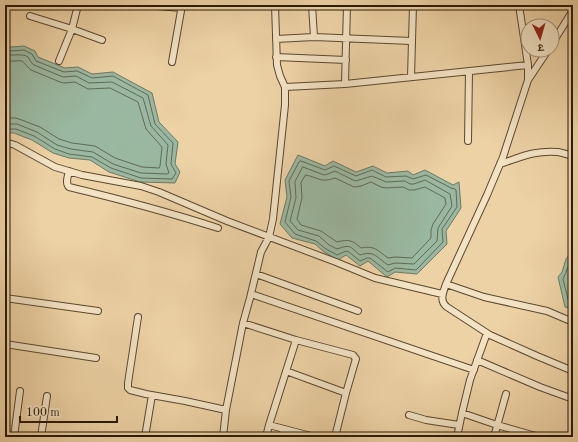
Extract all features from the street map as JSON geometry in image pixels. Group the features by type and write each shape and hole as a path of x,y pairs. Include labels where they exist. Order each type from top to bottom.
{"street":[{"path":"59,61 72,28 78,5"},
{"path":"145,5 182,6 172,62"},
{"path":"223,437 226,410 243,323 261,252 268,237 273,219 286,105 285,87 280,76 276,57 275,5"},
{"path":"312,5 314,37"},
{"path":"345,84 347,5"},
{"path":"411,77 413,5"},
{"path":"519,5 528,65 528,80"},
{"path":"560,31 573,11"},
{"path":"30,16 72,28 102,40"},
{"path":"276,39 314,37 411,41"},
{"path":"276,57 346,60"},
{"path":"543,58 528,80 500,164 446,284 442,294 442,299 443,304 487,333 573,371"},
{"path":"285,87 345,84 528,65"},
{"path":"468,141 469,71"},
{"path":"5,142 15,145 55,167 82,175 141,186 375,278 442,294"},
{"path":"500,164 527,154 543,151 563,153 573,157"},
{"path":"69,171 67,182 69,187 158,209 218,228"},
{"path":"256,274 358,311"},
{"path":"446,284 484,297 547,311 573,322"},
{"path":"251,296 472,375"},
{"path":"5,298 98,311"},
{"path":"138,317 128,388 133,391 226,410"},
{"path":"243,323 296,340 353,355 356,359 335,437"},
{"path":"457,437 472,375 487,333"},
{"path":"266,437 296,340"},
{"path":"5,344 96,358"},
{"path":"477,360 540,387 573,398"},
{"path":"286,371 346,393"},
{"path":"14,437 20,391"},
{"path":"494,437 506,394"},
{"path":"145,437 152,395"},
{"path":"41,437 47,396"},
{"path":"462,413 539,437"},
{"path":"409,415 426,420 460,425"},
{"path":"269,425 315,437"},
{"path":"282,437 284,429"}],"water":[{"path":"5,45 11,47 24,46 35,51 38,57 65,68 78,67 92,74 113,72 152,93 159,122 178,142 175,164 180,172 175,183 140,182 109,172 90,160 69,158 53,153 32,140 14,133 5,133"},
{"path":"298,155 325,166 333,161 356,172 373,166 387,173 408,171 413,175 425,170 453,185 459,182 461,208 446,231 447,244 417,274 395,272 387,277 368,261 360,266 346,255 338,260 324,252 315,244 292,238 280,224 287,197 285,180"},
{"path":"573,250 573,309 565,307 558,277 562,272 566,259"}]}
